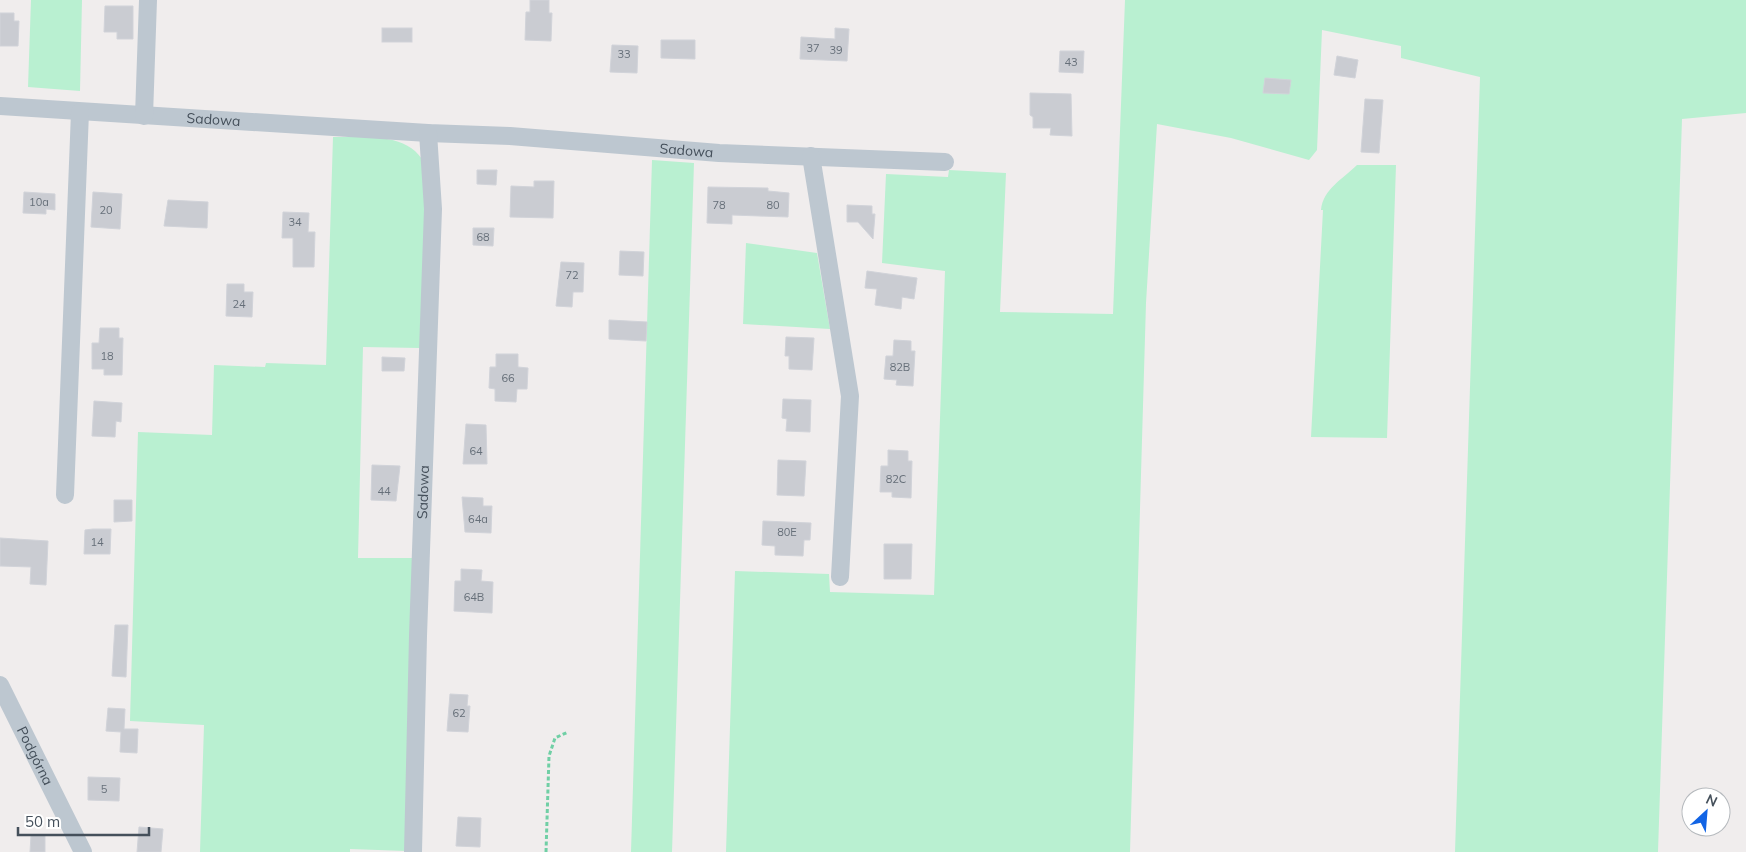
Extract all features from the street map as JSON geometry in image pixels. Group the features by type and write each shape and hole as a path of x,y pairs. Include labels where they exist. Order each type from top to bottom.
{"street":[{"path":"144,116 148,0"},
{"name":"Sadowa","path":"0,106 428,133 510,136 719,153 945,162"},
{"path":"65,495 80,112"},
{"name":"Sadowa","path":"413,852 418,636 433,209 428,133"},
{"path":"811,156 850,396 840,577"},
{"name":"Podgórna","path":"0,685 83,852"}],"path":[{"path":"546,852 549,756 555,738 568,732"}],"green space":[{"path":"31,0 82,0 80,91 28,87"},
{"path":"1125,0 1746,0 1746,113 1682,119 1658,852 1455,852 1480,77 1401,58 1401,46 1322,30 1317,150 1309,160 1231,138 1157,124 1146,303 1130,852 726,852 735,571 829,574 830,592 934,595 945,271 882,263 886,174 948,177 949,170 1006,173 1000,312 1113,314"},
{"path":"333,137 388,139 400,142 411,148 420,157 427,169 420,348 363,347 358,558 414,558 406,851 350,849 350,852 200,852 204,725 130,721 138,432 212,435 214,365 265,367 266,363 326,365"},
{"path":"652,160 694,163 672,852 631,852"},
{"path":"1357,165 1396,165 1387,438 1311,437 1323,210 1321,210 1330,190"},
{"path":"746,243 817,253 830,329 743,324"}],"building":[{"path":"530,0 549,0 549,13 552,13 551,41 525,40 526,12 530,12"},
{"path":"105,6 133,6 133,39 117,39 117,32 104,32"},
{"path":"0,13 14,13 14,21 19,21 18,46 0,46"},
{"path":"382,28 412,28 412,42 382,42"},
{"path":"835,28 849,29 847,61 800,59 801,37 835,39"},
{"path":"661,40 695,40 695,59 661,58"},
{"path":"612,45 638,46 637,73 610,72"},
{"path":"1060,51 1084,51 1083,73 1059,72"},
{"path":"1337,56 1358,60 1355,78 1334,75"},
{"path":"1265,78 1291,80 1289,94 1263,93"},
{"path":"1030,93 1071,94 1072,136 1050,135 1051,128 1033,128 1033,117 1030,115"},
{"path":"1365,99 1383,100 1379,153 1361,152"},
{"path":"477,170 497,170 496,185 477,184"},
{"path":"534,181 554,181 553,218 510,217 511,186 534,187"},
{"path":"708,187 768,188 768,191 789,193 788,217 732,215 732,224 707,223"},
{"path":"24,192 55,194 55,210 46,209 46,214 23,213"},
{"path":"93,192 122,194 120,229 91,227"},
{"path":"168,200 208,202 207,228 164,226"},
{"path":"847,205 872,206 872,214 875,214 873,239 858,222 847,222"},
{"path":"283,212 309,213 308,232 315,232 314,267 293,267 293,238 282,238"},
{"path":"473,228 494,228 493,246 473,245"},
{"path":"620,251 644,252 643,276 619,275"},
{"path":"561,262 584,263 583,292 573,292 572,307 556,306"},
{"path":"867,271 917,278 914,299 902,297 901,309 875,305 877,289 865,288"},
{"path":"227,284 244,284 244,292 253,292 252,317 226,316"},
{"path":"609,320 647,322 646,341 609,339"},
{"path":"100,328 119,328 119,338 123,338 122,375 104,375 104,369 92,369 92,343 99,343"},
{"path":"786,337 814,338 812,370 789,369 789,356 785,356"},
{"path":"894,340 911,341 911,351 915,351 913,386 896,385 897,380 884,379 886,356 893,356"},
{"path":"496,354 518,354 518,367 528,368 527,389 517,389 516,402 495,401 495,389 489,388 490,367 496,367"},
{"path":"382,357 405,358 404,371 382,371"},
{"path":"783,399 811,400 810,432 786,431 787,419 782,418"},
{"path":"94,401 122,403 121,422 116,421 115,437 92,436"},
{"path":"466,424 486,425 487,464 463,464"},
{"path":"888,450 908,451 908,461 912,461 911,498 892,497 892,492 880,492 881,466 888,466"},
{"path":"778,460 806,461 804,496 777,495"},
{"path":"372,465 400,466 396,501 371,500"},
{"path":"462,497 483,498 483,506 492,506 491,533 465,532"},
{"path":"114,500 132,500 132,521 114,522"},
{"path":"763,521 811,523 810,540 804,540 803,556 775,555 775,546 762,545"},
{"path":"111,529 110,554 84,554 85,530"},
{"path":"0,538 48,541 46,585 30,584 31,567 0,566"},
{"path":"884,544 912,544 911,579 884,579"},
{"path":"461,569 482,570 481,581 493,582 492,613 454,611 455,581 461,581"},
{"path":"115,625 128,625 126,677 112,676"},
{"path":"450,694 468,695 467,706 470,706 468,732 447,731"},
{"path":"108,708 125,709 124,729 138,729 137,753 120,752 121,732 106,731"},
{"path":"88,777 120,778 119,801 88,800"},
{"path":"458,817 481,818 480,847 456,846"},
{"path":"139,827 163,829 161,852 137,852"},
{"path":"31,835 45,835 45,852 30,852"}]}
